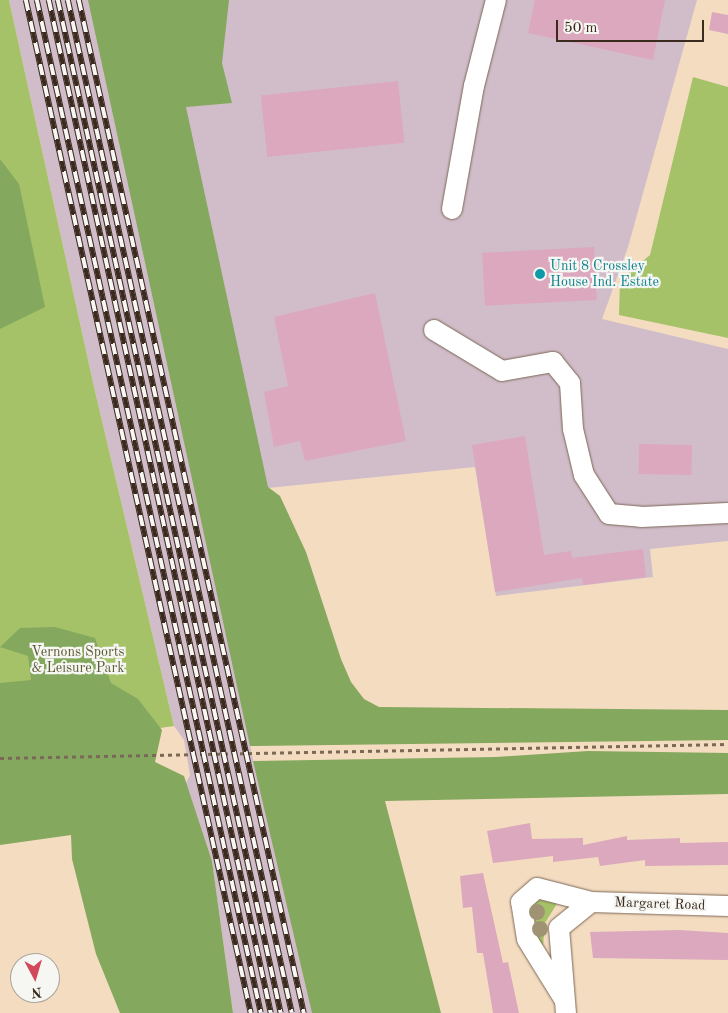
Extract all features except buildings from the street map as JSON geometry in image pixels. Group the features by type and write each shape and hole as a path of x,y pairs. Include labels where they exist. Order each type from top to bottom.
{"street":[{"path":"452,209 474,86 496,0"},
{"path":"434,330 502,371 553,362 570,383 573,429 584,475 609,514 641,517 728,512"},
{"name":"Margaret Road","path":"565,1006 527,939 521,902 537,888 591,902 728,906"},
{"name":"Margaret Road","path":"565,1006 559,928 591,902"}],"path":[{"path":"0,758 728,744"}],"shaded area":[{"path":"9,0 697,0 628,247 602,319 728,349 728,541 650,549 653,577 496,596 475,467 268,488 249,740 255,769 441,1013 233,1013 212,861 186,783 190,775 184,740 174,726 94,387"}],"green space":[{"name":"Vernons Sports & Leisure Park","path":"0,0 9,0 94,387 174,726 0,751"},
{"path":"88,0 229,0 222,63 232,103 186,107 268,487 280,496 306,552 341,659 351,682 364,699 379,707 728,710 728,740 250,746"},
{"path":"693,77 728,87 728,338 619,315 620,280 650,255"},
{"path":"0,159 19,184 45,307 0,329"},
{"path":"55,627 95,638 111,683 138,699 162,730 155,762 184,776 212,861 233,1013 120,1013 96,954 72,859 71,835 0,845 0,683 31,680 28,656 0,647 20,628"},
{"path":"588,751 728,753 728,794 385,801 441,1013 312,1013 253,761 496,757"},
{"path":"549,896 558,902 545,923 543,946 534,936 528,911 533,901"}],"railway":[{"path":"26,0 251,1013"},
{"path":"37,0 261,1013"},
{"path":"49,0 271,1013"},
{"path":"58,0 281,1013"},
{"path":"68,0 292,1013"},
{"path":"79,0 304,1013"}],"place":[{"name":"Unit 8 Crossley House Ind. Estate","path":"540,274"}]}
